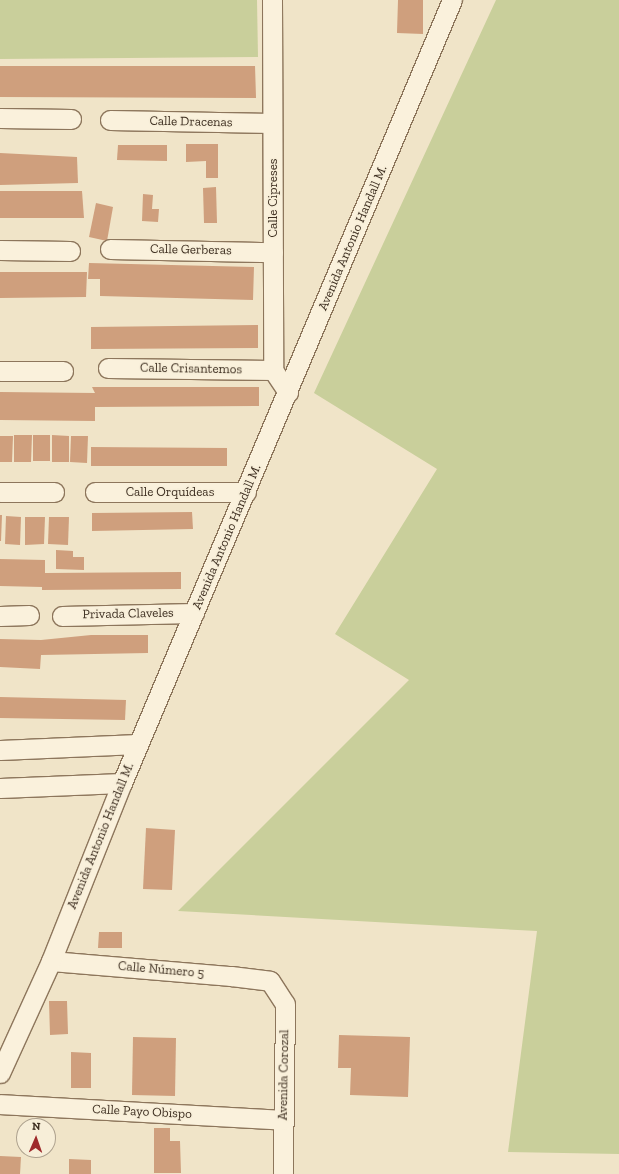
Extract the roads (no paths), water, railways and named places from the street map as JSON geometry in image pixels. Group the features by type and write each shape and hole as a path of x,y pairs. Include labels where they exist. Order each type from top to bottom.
{"street":[{"name":"Calle Cipreses","path":"272,0 274,370"},
{"name":"Avenida Antonio Handall M.","path":"0,1073 51,961 138,744 246,492 452,0"},
{"path":"0,118 71,119"},
{"name":"Calle Dracenas","path":"110,120 272,123"},
{"name":"Calle Gerberas","path":"110,249 273,252"},
{"path":"0,250 70,251"},
{"name":"Calle Crisantemos","path":"108,368 274,370"},
{"path":"274,370 288,392"},
{"path":"0,371 63,371"},
{"path":"0,492 54,492"},
{"name":"Calle Orquídeas","path":"95,492 246,492"},
{"name":"Privada Claveles","path":"62,616 194,613"},
{"path":"0,616 28,615"},
{"path":"0,750 138,744"},
{"path":"0,788 122,783"},
{"name":"Calle Número 5","path":"51,961 231,976 270,981"},
{"name":"Avenida Corozal","path":"270,981 285,1004 283,1174"},
{"name":"Calle Payo Obispo","path":"0,1104 284,1120"}]}
